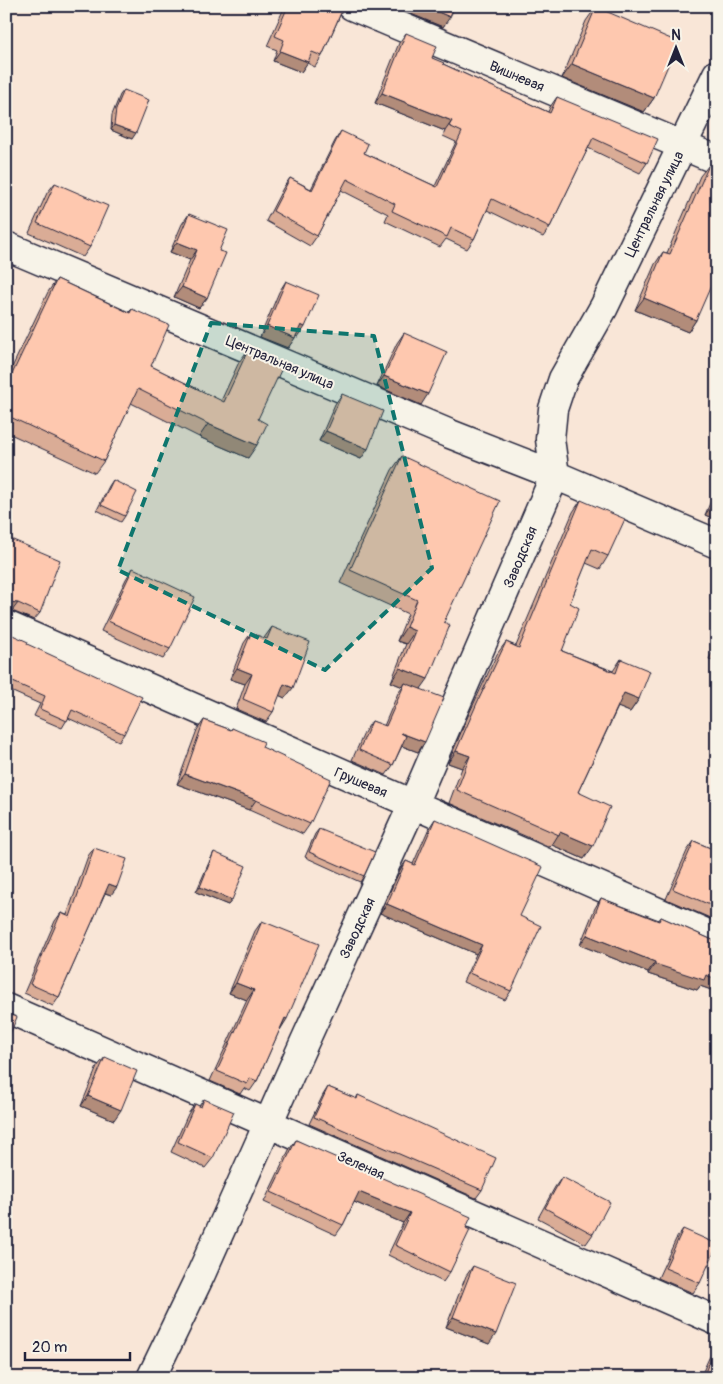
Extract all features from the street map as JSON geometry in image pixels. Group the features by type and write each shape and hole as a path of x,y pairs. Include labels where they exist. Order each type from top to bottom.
{"street":[{"name":"Вишневая","path":"352,6 717,160"},
{"name":"Центральная улица","path":"555,474 550,439 553,409 563,379 604,307 717,74"},
{"name":"Центральная улица","path":"6,246 450,434 555,474 717,544"},
{"name":"Заводская","path":"151,1378 201,1274 413,804 555,474"},
{"name":"Грушевая","path":"6,625 717,938"},
{"name":"Зеленая","path":"6,1008 717,1322"}],"highlighted area":[{"path":"211,323 374,336 432,568 325,670 118,570"}],"building":[{"path":"288,6 344,6 322,56 312,52 308,62 280,51 284,40 275,36"},
{"path":"424,6 455,6 450,17"},
{"path":"596,7 678,42 654,98 572,64"},
{"path":"406,33 437,46 432,58 550,113 557,97 658,139 647,163 593,138 550,227 492,199 474,239 451,228 447,237 392,211 395,204 347,179 317,236 273,211 290,178 312,190 341,131 368,144 364,153 437,187 462,132 449,126 452,121 382,93"},
{"path":"124,90 149,100 136,133 114,125 116,109"},
{"path":"709,165 717,168 717,272 696,320 644,298 663,252 670,254"},
{"path":"55,183 108,206 90,247 37,223"},
{"path":"189,214 228,230 219,251 226,253 207,298 182,287 197,250 177,242"},
{"path":"57,279 130,313 132,309 169,325 151,366 224,402 248,350 284,364 258,419 267,424 257,445 208,424 138,389 104,461 6,415 6,387"},
{"path":"286,281 319,295 305,327 301,325 295,338 267,326"},
{"path":"404,333 447,352 428,394 384,376"},
{"path":"342,394 383,411 368,449 326,431"},
{"path":"402,456 500,501 444,622 450,625 428,679 400,668 415,631 406,627 417,600 350,570"},
{"path":"113,480 137,492 125,516 101,505"},
{"path":"717,493 717,507 712,505"},
{"path":"581,500 625,519 608,556 592,549 570,603 579,608 562,651 616,673 621,659 650,671 639,699 624,693 578,792 610,807 593,846 560,832 559,835 457,790 470,756 456,751 506,642 519,648"},
{"path":"6,537 60,560 40,613 18,603 6,603"},
{"path":"133,568 195,597 170,649 108,621"},
{"path":"272,627 310,642 293,688 284,684 273,712 243,699 252,674 237,668 251,633 267,639"},
{"path":"6,632 28,642 27,644 142,697 124,734 72,710 67,721 40,709 45,696 6,679"},
{"path":"405,683 444,698 425,742 401,733 406,736 393,765 359,750 372,721 386,726"},
{"path":"204,720 231,730 232,728 264,742 262,747 331,779 310,824 256,800 185,774"},
{"path":"435,819 543,867 520,916 541,926 511,991 469,973 482,945 387,904 406,861 415,865"},
{"path":"319,829 375,852 364,876 309,852"},
{"path":"694,841 717,851 717,908 673,889"},
{"path":"94,848 127,859 117,887 109,884 59,997 30,984 61,913 70,917"},
{"path":"214,852 246,866 232,900 200,887"},
{"path":"601,898 659,921 661,917 717,942 717,979 706,975 704,980 655,964 655,962 587,935"},
{"path":"262,921 319,944 287,1019 285,1018 257,1081 250,1078 247,1084 217,1071 254,990 236,983"},
{"path":"6,1013 17,1017 6,1044"},
{"path":"105,1057 137,1071 121,1110 88,1096"},
{"path":"328,1087 357,1099 358,1095 496,1158 482,1190 314,1117"},
{"path":"204,1099 234,1112 213,1158 178,1142 195,1104 201,1107"},
{"path":"296,1140 471,1217 466,1228 470,1230 450,1272 395,1245 410,1213 359,1192 343,1225 271,1192"},
{"path":"562,1177 610,1202 593,1234 545,1208"},
{"path":"683,1229 717,1244 700,1283 665,1268"},
{"path":"473,1266 516,1283 496,1334 453,1317"},
{"path":"715,1349 717,1350 717,1378 703,1377"}]}
